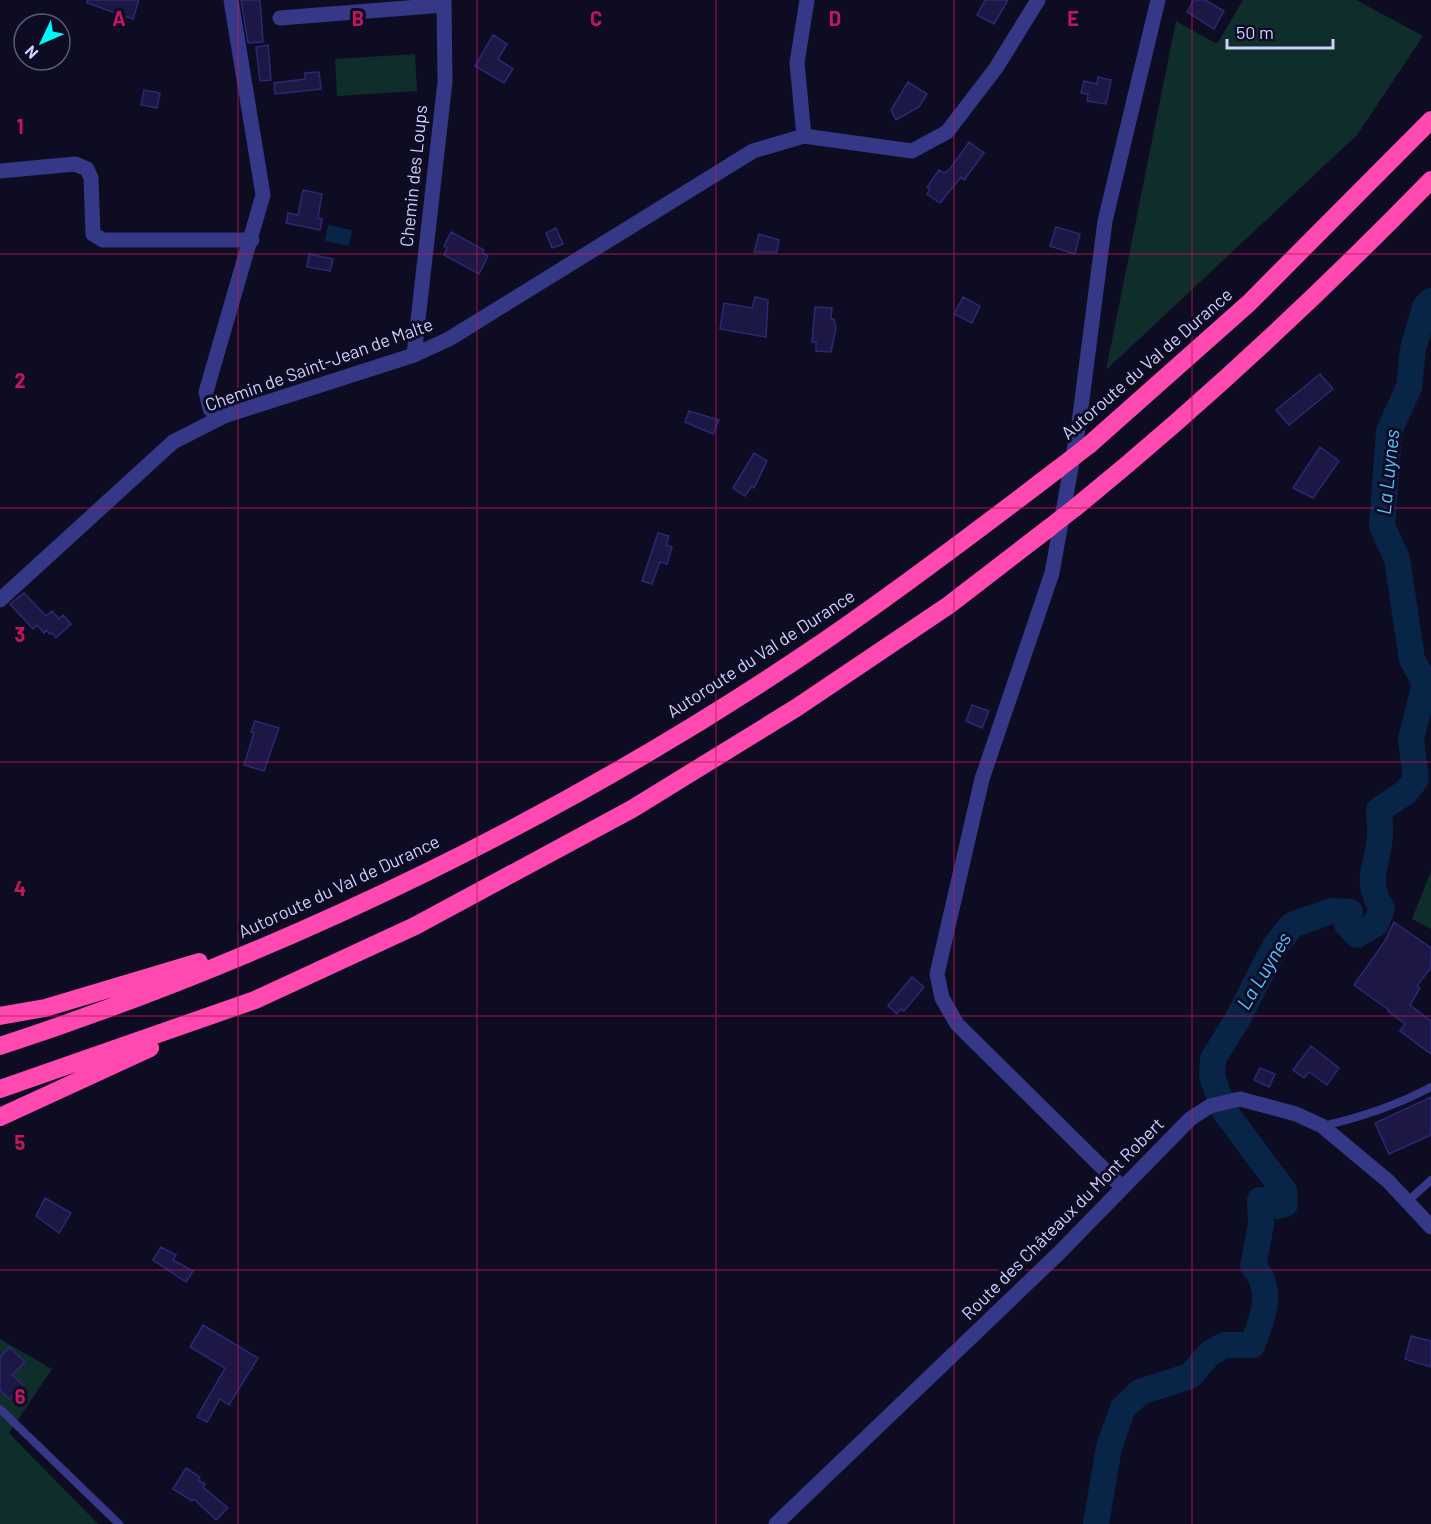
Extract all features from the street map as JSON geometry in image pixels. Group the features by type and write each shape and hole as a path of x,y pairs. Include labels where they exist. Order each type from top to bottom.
{"highway":[{"name":"Autoroute du Val de Durance","path":"0,1046 157,990 303,929 501,833 722,707 822,643 925,570 1089,445 1249,303 1431,120"},
{"path":"0,1118 415,926 632,809 847,675 948,604 1049,528 1159,437 1279,330 1431,180"},
{"path":"0,1016 45,1008 90,996 303,929"},
{"path":"0,1089 255,1000"}],"street":[{"path":"225,416 210,409 206,392 252,240 263,195 231,0"},
{"path":"807,0 797,63 804,136 912,151 947,132 996,68 1038,0"},
{"path":"1122,1187 957,1024 942,998 937,974 982,779 1052,573 1079,423 1105,221 1158,0"},
{"path":"280,18 444,3"},
{"name":"Chemin des Loups","path":"414,355 444,82 444,3"},
{"name":"Chemin de Saint-Jean de Malte","path":"0,600 173,442 225,416 414,355 449,339 753,151 804,136"},
{"path":"0,171 75,164 87,169 92,178 93,234 103,240 252,240"},
{"name":"Route des Châteaux du Mont Robert","path":"776,1524 961,1348 1190,1119 1210,1107 1240,1100 1296,1114 1322,1126 1388,1181 1431,1227"}],"lane":[{"path":"1322,1126 1400,1104 1431,1087"},
{"path":"1408,1202 1431,1180"},
{"path":"0,1409 119,1524"}],"green space":[{"path":"1243,0 1356,0 1423,36 1357,135 1106,370 1176,21 1217,44"},
{"path":"415,54 417,91 337,96 335,59"},
{"path":"1431,871 1431,929 1412,919"},
{"path":"0,1339 52,1369 9,1433 98,1524 0,1524"}],"water":[{"path":"328,225 352,230 349,246 325,241"}],"building":[{"path":"87,0 139,0 133,19 87,3"},
{"path":"241,0 260,0 263,42 248,43"},
{"path":"985,0 1008,0 994,24 977,15"},
{"path":"1194,0 1205,0 1224,11 1214,29 1187,12"},
{"path":"493,35 507,44 498,59 513,69 504,83 475,66"},
{"path":"268,45 271,80 260,81 256,47"},
{"path":"319,72 321,89 275,94 274,83 305,79 305,73"},
{"path":"1098,77 1111,80 1106,104 1087,101 1088,94 1081,93 1084,81 1097,84"},
{"path":"908,82 927,94 919,107 896,120 891,110"},
{"path":"144,90 160,93 157,108 141,105"},
{"path":"969,142 984,153 964,180 961,177 940,203 927,194 930,189 927,187 939,170 944,173 950,169"},
{"path":"303,190 322,194 318,218 322,219 320,230 286,223 288,213 298,215"},
{"path":"1056,227 1080,234 1075,254 1050,246"},
{"path":"556,228 563,244 552,248 546,233"},
{"path":"451,232 484,250 482,253 488,256 479,274 444,255 447,248 444,246"},
{"path":"759,234 779,240 777,252 754,252"},
{"path":"309,254 333,259 330,271 307,267"},
{"path":"755,297 768,300 766,337 720,329 724,303 752,308"},
{"path":"963,297 980,306 972,323 954,314"},
{"path":"815,307 832,308 831,319 834,319 836,328 831,352 816,351 816,342 812,342"},
{"path":"1320,374 1333,389 1289,425 1276,410"},
{"path":"689,411 719,420 713,434 685,422"},
{"path":"1320,447 1339,461 1313,498 1293,488"},
{"path":"754,453 767,461 754,488 752,486 745,496 733,488"},
{"path":"658,533 669,536 666,545 672,547 667,564 660,562 652,584 642,581"},
{"path":"24,593 46,616 52,611 59,619 63,615 71,624 56,638 46,630 44,633 37,625 33,629 10,604"},
{"path":"972,705 989,711 982,728 966,721"},
{"path":"255,721 279,728 264,771 244,765 254,733 251,732"},
{"path":"1394,922 1431,948 1431,967 1417,986 1420,988 1410,1005 1431,1021 1431,1054 1400,1031 1405,1024 1354,985 1385,941"},
{"path":"912,977 924,987 904,1011 901,1009 897,1014 888,1006"},
{"path":"1311,1046 1339,1068 1327,1085 1309,1072 1304,1078 1293,1070"},
{"path":"1260,1068 1275,1074 1269,1087 1254,1080"},
{"path":"1431,1097 1431,1135 1389,1154 1375,1123"},
{"path":"45,1198 71,1213 59,1233 36,1216"},
{"path":"161,1247 176,1255 173,1260 193,1271 186,1282 153,1260"},
{"path":"203,1325 258,1358 229,1405 220,1399 207,1422 197,1417 225,1368 190,1347"},
{"path":"1411,1336 1431,1341 1431,1367 1405,1359"},
{"path":"9,1347 25,1362 12,1375 23,1385 9,1399 0,1390 0,1358"},
{"path":"186,1468 200,1477 198,1480 205,1484 203,1487 228,1508 216,1520 194,1499 192,1501 173,1489"}],"waterway":[{"name":"La Luynes","path":"1096,1524 1109,1447 1123,1408 1140,1392 1190,1376 1210,1353 1225,1345 1252,1345 1263,1314 1264,1285 1253,1266 1261,1225 1260,1200 1279,1206 1285,1204 1284,1191 1224,1110 1212,1076 1213,1059 1237,1020 1275,946 1292,925 1331,911 1350,912 1347,924 1357,935 1376,924 1382,908 1376,898 1373,880 1380,834 1379,810 1406,792 1416,779 1411,739 1425,684 1412,659 1397,559 1382,526 1389,431 1409,387 1413,349 1425,307 1431,301"}]}
